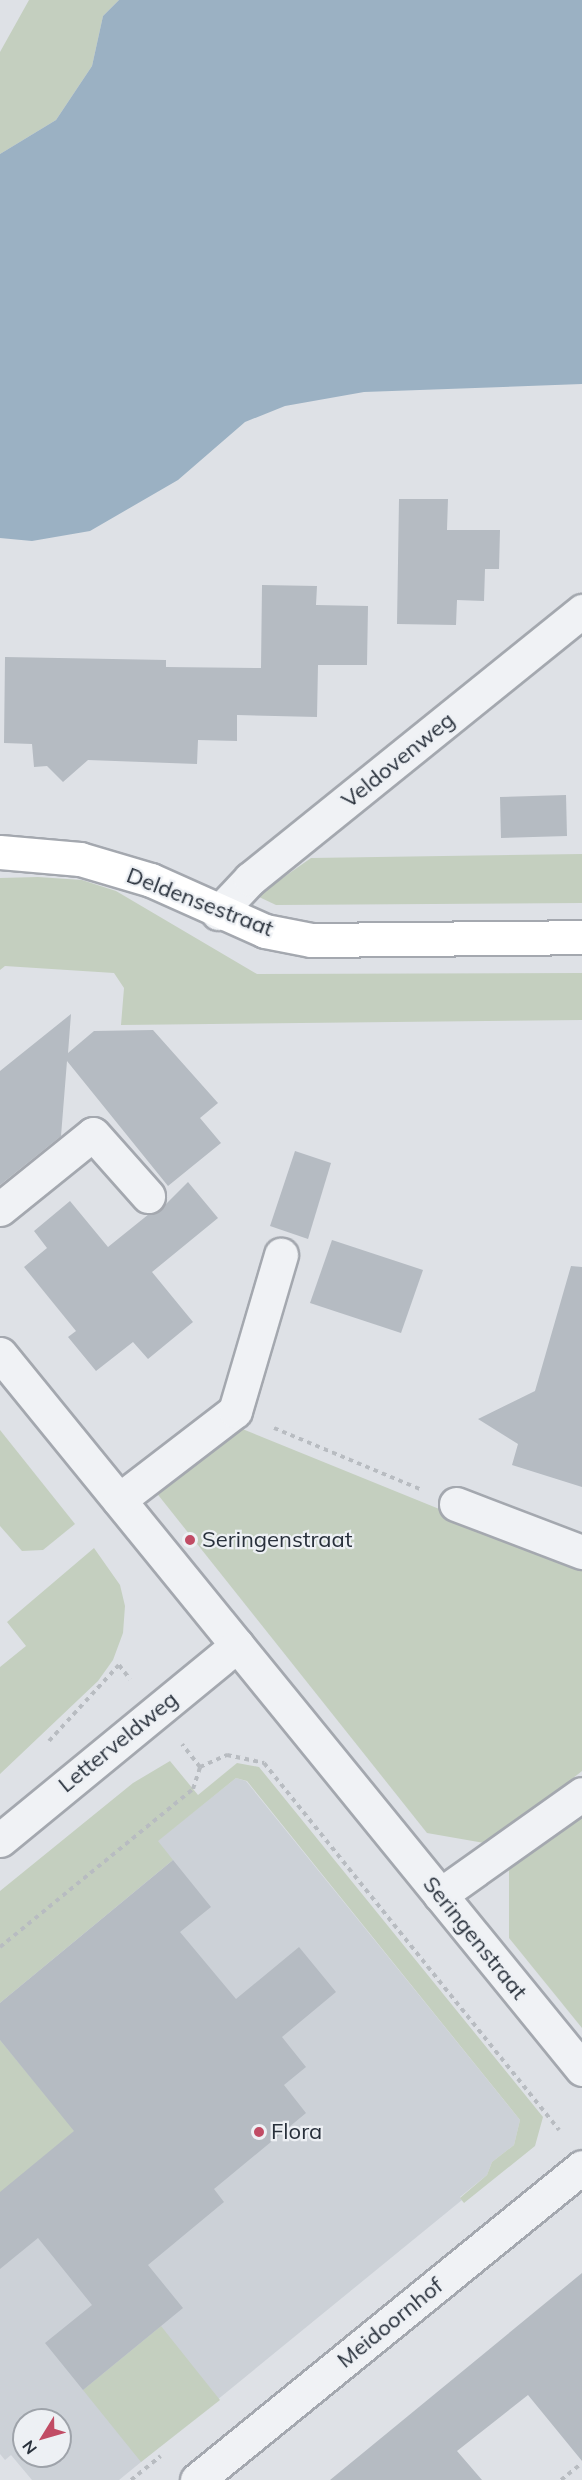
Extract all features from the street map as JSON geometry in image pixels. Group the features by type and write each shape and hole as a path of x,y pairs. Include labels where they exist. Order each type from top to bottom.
{"street":[{"name":"Veldovenweg","path":"218,913 250,879 582,611"},
{"name":"Deldensestraat","path":"0,852 80,859 151,880 218,913 265,931 311,940 582,937"},
{"path":"0,1209 93,1134 148,1196"},
{"path":"118,1500 235,1411 281,1255"},
{"name":"Seringenstraat","path":"0,1354 582,2069"},
{"path":"456,1504 582,1552"},
{"name":"Letterveldweg","path":"0,1840 237,1645"},
{"path":"440,1895 582,1794"},
{"name":"Meidoornhof","path":"197,2480 582,2167"}],"path":[{"path":"235,1411 456,1504"},
{"path":"200,1767 227,1755 264,1763 561,2129 553,2135"},
{"path":"131,2480 168,2450"},
{"path":"561,2480 582,2463"}],"shaded area":[{"name":"Flora","path":"236,1778 246,1781 520,2120 514,2145 492,2162 487,2175 460,2197 462,2200 119,2480 32,2480 22,2468 72,2468 72,2408 12,2408 12,2456 5,2460 0,2454 0,2003 173,1861 157,1841"}],"green space":[{"path":"29,0 119,0 103,16 92,66 56,120 0,154 0,52"},
{"path":"582,854 582,903 276,905 257,896 311,858"},
{"path":"38,877 82,880 116,891 257,974 582,973 582,1020 121,1025 124,988 114,973 5,966 0,970 0,878"},
{"path":"240,1428 582,1567 582,1771 490,1844 427,1833 155,1491"},
{"path":"0,1430 75,1524 43,1550 22,1551 0,1526"},
{"path":"94,1548 120,1585 125,1606 123,1633 113,1660 98,1681 0,1774 0,1667 26,1646 7,1622"},
{"path":"170,1761 198,1795 237,1763 259,1767 543,2117 535,2146 464,2203 460,2198 487,2175 492,2162 514,2145 520,2120 247,1781 236,1778 158,1841 173,1860 0,2003 0,1891 133,1783"},
{"path":"582,1814 582,2028 509,1938 509,1868"},
{"path":"0,2040 46,2096 137,2079 0,2193"},
{"path":"161,2326 220,2400 141,2462 83,2390"}],"water":[{"path":"119,0 582,0 582,384 364,392 285,406 245,422 178,480 90,531 32,541 0,538 0,154 56,120 92,66 103,16"}],"building":[{"path":"399,499 448,499 447,530 500,530 499,569 485,569 484,601 457,600 456,625 397,624"},
{"path":"262,585 317,586 316,605 368,606 367,665 318,665 317,717 237,715 237,741 198,740 197,764 88,760 63,782 47,766 34,767 32,744 4,743 5,657 166,660 166,667 261,668"},
{"path":"566,795 567,836 501,838 500,797"},
{"path":"71,1014 68,1053 94,1031 153,1030 218,1103 200,1118 221,1143 168,1186 67,1061 61,1136 0,1185 0,1071"},
{"path":"295,1151 331,1163 308,1239 270,1226"},
{"path":"188,1182 218,1218 152,1272 193,1322 148,1359 133,1342 96,1371 68,1337 76,1331 24,1267 47,1248 34,1231 70,1201 108,1247 149,1214 160,1210"},
{"path":"332,1240 423,1270 401,1333 310,1303"},
{"path":"571,1266 582,1267 582,1487 512,1465 518,1444 478,1419 535,1391"},
{"path":"173,1860 211,1907 180,1932 236,1999 299,1947 336,1992 282,2037 306,2067 284,2085 306,2113 214,2189 224,2202 148,2265 183,2308 83,2390 45,2343 92,2305 38,2238 0,2269 0,2192 74,2131 0,2040 0,2003"},
{"path":"582,2273 582,2461 528,2395 457,2451 482,2480 330,2480"}],"place":[{"name":"Seringenstraat","path":"190,1540"},
{"name":"Flora","path":"259,2132"}]}
